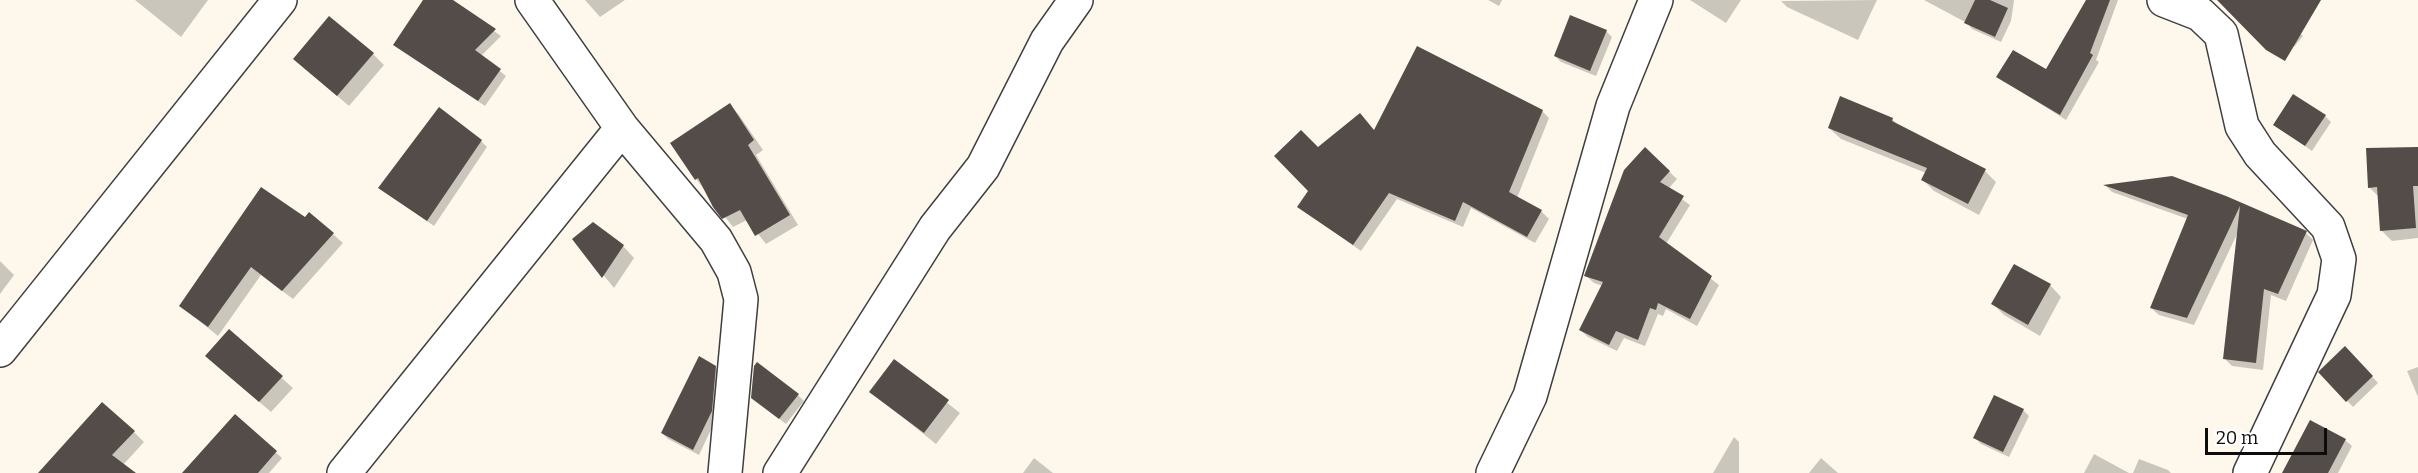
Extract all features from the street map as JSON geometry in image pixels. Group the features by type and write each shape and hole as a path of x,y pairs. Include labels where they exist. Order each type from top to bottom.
{"street":[{"path":"0,350 280,0"},
{"path":"532,0 622,128 716,240 734,272 741,299 725,473"},
{"path":"780,473 935,228 983,167 1047,41 1076,0"},
{"path":"1493,473 1530,396 1613,106 1656,0"},
{"path":"2164,0 2200,14 2221,34 2242,126 2260,154 2328,227 2339,259 2334,295 2250,473"},
{"path":"344,473 622,128"}],"building":[{"path":"423,0 453,0 496,29 475,50 501,69 478,101 393,45"},
{"path":"1975,0 1990,0 2008,8 1995,37 1964,23"},
{"path":"2086,0 2110,0 2090,53 2093,55 2060,115 1996,77 2013,50 2046,69"},
{"path":"2217,0 2321,0 2285,61 2266,50"},
{"path":"1570,15 1607,30 1590,71 1554,56"},
{"path":"329,16 374,53 337,96 293,59"},
{"path":"1417,46 1543,110 1509,192 1542,210 1527,237 1463,202 1455,221 1389,193 1353,245 1297,207 1308,191 1274,156 1301,130 1318,147 1360,113 1374,130"},
{"path":"2293,94 2326,115 2305,146 2273,125"},
{"path":"1840,96 1893,118 1892,121 1986,169 1968,204 1921,180 1927,168 1828,128"},
{"path":"730,103 754,140 748,145 790,215 755,236 740,210 722,219 698,178 695,180 670,143"},
{"path":"439,107 482,140 427,221 378,188"},
{"path":"1645,147 1670,171 1660,182 1684,196 1659,237 1712,276 1690,319 1658,303 1656,310 1650,308 1638,340 1616,331 1609,345 1579,330 1603,282 1584,276 1624,170"},
{"path":"2418,147 2418,186 2413,186 2416,228 2380,231 2377,187 2368,188 2366,148"},
{"path":"2172,176 2226,196 2307,231 2278,294 2264,289 2256,363 2223,359 2240,206 2187,318 2150,308 2188,215 2103,185"},
{"path":"261,187 305,217 309,212 334,233 282,291 251,267 208,327 179,306"},
{"path":"593,222 624,245 602,278 572,239"},
{"path":"2014,264 2051,284 2028,325 1991,304"},
{"path":"229,329 283,376 259,402 205,356"},
{"path":"2345,346 2373,376 2346,402 2318,372"},
{"path":"699,356 716,366 712,411 693,450 661,433"},
{"path":"894,359 949,400 924,433 869,392"},
{"path":"757,362 799,394 779,419 751,398 754,366"},
{"path":"1994,395 2024,409 2003,452 1973,438"},
{"path":"102,402 135,431 112,455 136,473 38,473"},
{"path":"235,414 277,451 258,473 182,473"},
{"path":"2310,420 2346,439 2328,473 2282,473"}]}
